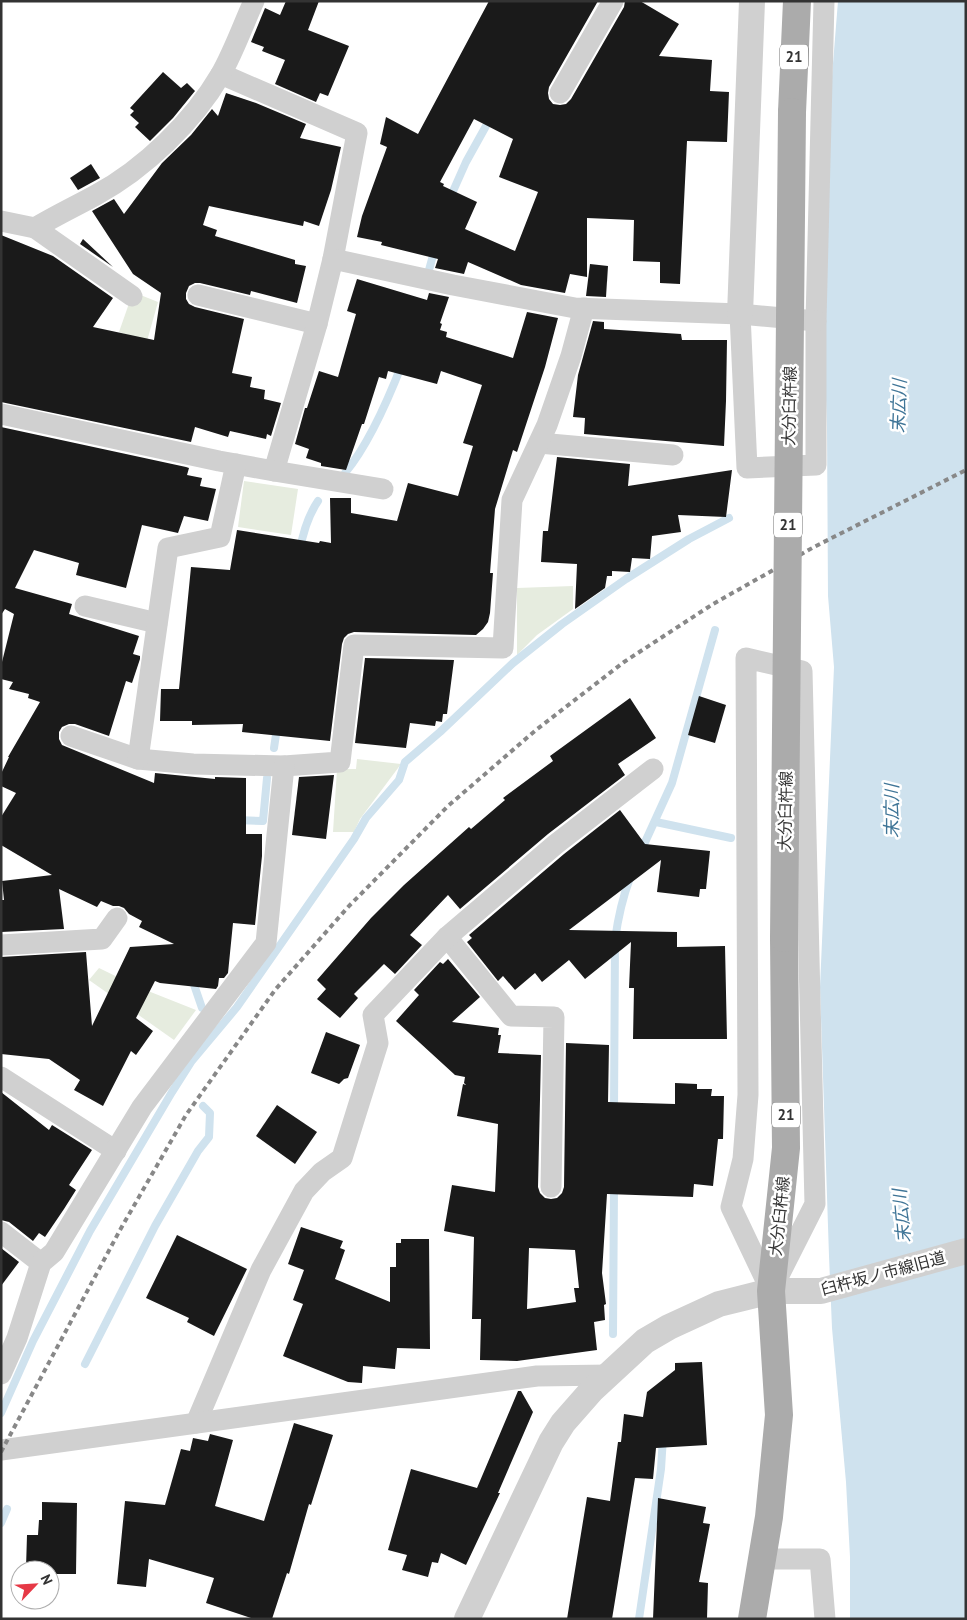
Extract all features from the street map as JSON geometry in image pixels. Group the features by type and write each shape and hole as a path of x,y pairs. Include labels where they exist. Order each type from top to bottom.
{"main road":[{"name":"大分臼杵線","path":"752,1619 769,1517 779,1414 771,1291 786,1148 784,938 792,112 797,1"}],"street":[{"path":"35,228 97,195 129,174 176,134 221,74 254,1"},
{"path":"560,93 613,1"},
{"path":"752,1 740,314 747,468 816,465 816,321 824,1"},
{"path":"221,74 357,132 333,259 317,324 274,471"},
{"path":"1,221 35,228 132,296"},
{"path":"333,259 453,285 584,308 740,314 816,321"},
{"path":"198,295 317,324"},
{"path":"71,736 138,759 193,764 284,766 340,762 354,645 502,648 512,500 547,425 568,365 584,308"},
{"path":"1,414 236,464 383,489"},
{"path":"539,443 673,455"},
{"path":"138,759 168,548 220,537 236,464"},
{"path":"85,606 158,622"},
{"path":"746,658 802,670 815,1204 771,1291 731,1207 743,1159 748,1095 746,658"},
{"path":"1,1374 17,1338 41,1263 54,1252 142,1107 266,943 284,766"},
{"path":"196,1423 261,1270 304,1191 322,1172 342,1158 378,1043 373,1015 447,937 556,844 653,769"},
{"path":"1,945 102,939 117,918"},
{"path":"447,937 510,1016 554,1017 551,1187"},
{"path":"1,1076 116,1151"},
{"path":"1,1232 41,1263"},
{"name":"臼杵坂ノ市線旧道","path":"467,1619 551,1442 563,1423 580,1403 646,1342 670,1327 719,1304 771,1291 821,1291 966,1251"},
{"path":"1,1450 537,1376 610,1375"},
{"path":"762,1559 820,1559 825,1619"}],"shaded area":[{"path":"133,292 158,302 147,341 119,332"},
{"path":"244,481 298,489 291,535 238,527"},
{"path":"573,586 573,609 537,635 517,655 517,588"},
{"path":"357,759 401,764 360,819 354,832 333,832 337,769 356,769"},
{"path":"99,968 138,987 196,1010 174,1040 89,980"}],"water":[{"name":"末広川","path":"838,1 966,1 966,1619 850,1619 850,1557 846,1482 832,1328 820,987 834,667 828,596 827,428 820,226"}],"building":[{"path":"286,1 319,1 308,30 349,46 328,96 320,93 316,102 275,84 285,60 262,51 264,47 251,42 265,8 280,15"},
{"path":"489,1 598,1 549,87 549,99 553,104 566,104 571,99 624,7 625,1 640,1 679,24 659,56 712,60 710,91 729,92 727,142 687,141 680,284 660,283 660,262 633,261 634,220 587,218 587,277 570,274 565,293 521,285 468,262 464,274 435,268 438,259 381,245 382,242 357,237 362,216 387,147 380,144 386,117 418,134","holes":["474,119 513,139 499,177 538,192 515,251 465,229 477,202 443,186 444,184 440,182"]},
{"path":"163,72 181,88 187,83 195,91 173,118 150,141 135,127 139,123 130,115 134,111 130,108"},
{"path":"226,93 256,103 306,124 300,138 341,147 331,190 319,226 304,221 303,226 209,206 203,225 217,230 215,236 295,260 295,264 306,266 297,303 251,291 250,295 200,283 189,286 186,293 186,299 189,304 195,307 244,319 232,373 252,377 250,387 265,390 264,399 281,403 271,436 267,434 266,439 230,431 228,437 195,427 191,442 1,402 1,235 53,256 113,298 93,327 154,340 161,293 133,274 92,211 114,199 124,214 162,163 191,135 212,109 218,116"},
{"path":"91,164 100,178 78,190 70,178"},
{"path":"83,239 113,267 80,244"},
{"path":"590,264 608,266 606,297 586,296"},
{"path":"357,279 427,300 429,293 449,297 440,323 442,324 440,330 447,332 446,337 513,358 527,312 558,318 545,367 517,452 513,450 495,509 490,573 493,573 488,622 476,635 354,632 348,634 342,644 330,741 242,732 243,724 192,725 192,721 160,721 161,689 179,689 191,567 230,570 237,530 319,543 320,541 331,543 330,498 351,498 351,513 397,521 408,483 458,496 473,446 463,443 482,385 441,371 437,384 388,371 386,379 379,377 364,424 362,424 346,470 321,466 321,463 306,458 309,449 295,444 305,408 307,408 319,371 338,377 356,314 347,311"},
{"path":"593,321 604,322 604,329 681,334 682,340 727,340 724,446 584,434 585,418 573,417 578,375"},
{"path":"1,427 186,467 189,468 187,475 202,478 200,486 216,489 208,521 184,516 178,533 142,525 126,588 76,575 79,563 34,550 15,588 72,604 69,614 139,636 133,654 140,656 140,659 132,683 126,681 109,736 75,724 69,724 62,727 59,732 59,739 62,745 154,783 155,773 215,779 215,777 246,778 246,834 262,834 262,856 255,925 233,923 228,973 224,978 219,978 216,989 155,981 136,1018 153,1031 136,1055 131,1051 103,1106 74,1090 80,1080 49,1059 1,1054 1,957 86,952 92,1026 130,947 174,944 139,927 142,921 129,914 124,908 101,901 97,907 59,889 64,929 1,932 1,900 4,900 2,881 52,875 1,845 1,817 16,793 1,786 1,774 8,757 40,702 28,698 29,694 9,689 13,682 1,679 1,666 14,614 5,609 1,615"},
{"path":"557,457 630,464 628,486 732,470 726,517 678,515 681,532 652,536 650,559 632,558 630,572 612,571 612,576 607,576 605,588 575,609 577,564 541,562 543,531 548,531"},
{"path":"365,658 454,660 447,714 443,714 442,722 436,721 435,726 410,723 406,748 355,743"},
{"path":"699,696 726,705 715,743 688,735"},
{"path":"630,698 656,738 618,764 625,775 548,834 460,909 448,895 410,935 422,945 395,974 384,964 354,994 358,998 340,1018 317,999 326,989 317,980 371,918 404,885 469,827 471,829 505,800 503,798 553,761 550,756"},
{"path":"334,775 326,839 292,835 299,777"},
{"path":"620,810 645,844 710,851 706,889 700,889 699,897 657,892 661,860 569,930 677,932 677,947 725,946 727,1039 633,1039 634,988 629,988 631,942 585,979 569,960 542,982 535,973 515,990 503,976 498,981 467,942 472,938 469,935 564,854"},
{"path":"448,959 480,997 452,1022 499,1028 498,1035 501,1035 498,1053 541,1055 538,1187 540,1193 545,1198 557,1198 562,1193 564,1187 566,1043 609,1045 608,1102 675,1104 675,1083 697,1084 697,1089 712,1089 711,1096 724,1096 723,1139 718,1139 713,1186 694,1184 693,1197 607,1194 602,1273 606,1304 604,1305 605,1320 594,1322 597,1350 517,1361 480,1360 481,1319 472,1319 474,1237 444,1231 452,1185 495,1192 498,1124 457,1116 463,1084 466,1085 464,1083 465,1077 455,1075 396,1021 419,995 414,990 440,962 443,964","holes":["529,1248 575,1250 579,1288 574,1288 576,1302 527,1309"]},
{"path":"326,1032 360,1045 348,1078 339,1084 311,1073"},
{"path":"1,1092 49,1130 52,1125 92,1150 69,1185 76,1190 64,1209 45,1237 39,1233 33,1241 9,1222 1,1220"},
{"path":"277,1105 317,1132 295,1164 256,1136"},
{"path":"301,1227 343,1241 340,1248 345,1250 335,1279 390,1302 390,1267 396,1267 396,1243 401,1243 401,1239 429,1239 430,1349 397,1348 395,1369 363,1366 362,1383 348,1382 283,1356 303,1304 293,1300 304,1270 288,1264"},
{"path":"177,1235 247,1269 214,1336 187,1322 189,1318 146,1298"},
{"path":"1,1248 19,1262 1,1286"},
{"path":"702,1362 707,1445 656,1448 653,1479 635,1478 612,1619 567,1619 587,1497 610,1501 624,1414 643,1417 647,1392 675,1370 675,1363"},
{"path":"518,1391 521,1391 533,1412 498,1493 500,1493 466,1565 441,1553 438,1563 432,1562 428,1577 402,1570 407,1555 388,1550 411,1469 477,1488"},
{"path":"294,1423 333,1435 311,1505 309,1504 289,1574 287,1573 272,1619 254,1619 206,1603 214,1578 149,1559 146,1587 117,1584 125,1501 165,1505 181,1449 190,1451 193,1438 208,1441 210,1434 233,1440 215,1506 264,1521"},
{"path":"658,1498 706,1507 703,1523 710,1524 699,1582 708,1583 707,1619 653,1619"},
{"path":"42,1502 77,1503 76,1574 60,1574 60,1560 26,1560 27,1535 38,1535 39,1520 42,1520"}],"waterway":[{"path":"450,198 466,162 491,117"},
{"path":"429,270 435,248"},
{"path":"345,473 370,435 402,364"},
{"path":"300,550 306,524 318,501"},
{"path":"1,1413 33,1341 90,1231 172,1092 191,1062 237,1007 354,839 366,818 399,780 405,762 440,732 513,663 562,624 626,579 689,539 729,518"},
{"path":"641,851 672,783 715,630"},
{"path":"274,748 277,728"},
{"path":"236,820 263,821 267,778"},
{"path":"656,822 731,838"},
{"path":"614,1112 615,940 617,924 630,878"},
{"path":"191,976 202,1008"},
{"path":"85,1364 155,1226 198,1151 209,1137 210,1113 203,1106"},
{"path":"613,1334 614,1186"},
{"path":"639,1619 661,1469 663,1437"},
{"path":"1,1523 7,1509"}],"railway":[{"path":"1,1452 120,1230 186,1115 275,990 349,906 448,806 536,730 624,662 713,604 814,547 966,470"}]}
